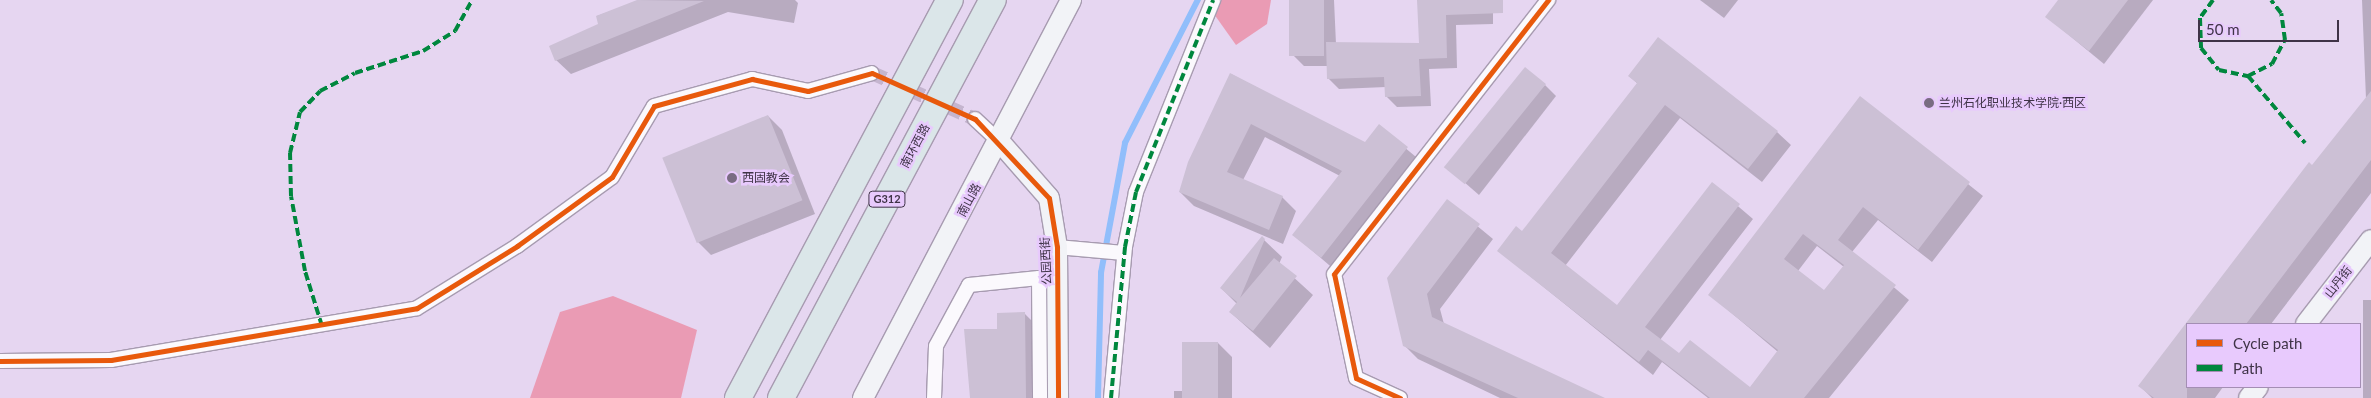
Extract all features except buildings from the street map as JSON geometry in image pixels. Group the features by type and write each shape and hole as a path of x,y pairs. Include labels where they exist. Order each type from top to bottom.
{"highway":[{"name":"G312","path":"738,398 950,0"},
{"name":"南环西路","path":"781,398 993,0"}],"street":[{"name":"南山路","path":"863,398 1000,142 1071,0"},
{"path":"1111,398 1118,252 1136,192 1213,0"},
{"path":"1400,398 1356,378 1334,274 1548,0"},
{"path":"0,360 111,360 417,308 517,246 612,177 654,106 752,79 808,91 872,73"},
{"path":"974,120 1000,142"},
{"name":"公园西街","path":"1000,142 1049,198 1067,248 1058,398"},
{"name":"山丹街","path":"2307,323 2371,240"},
{"path":"1067,248 1118,252"},
{"path":"934,398 936,346 969,285 1039,278 1040,398"},
{"path":"2249,398 2257,388"}],"shaded area":[{"path":"1204,0 1271,0 1267,24 1236,45"},
{"path":"613,296 697,330 681,398 530,398 560,312"}],"waterway":[{"path":"1098,398 1101,273 1125,143 1198,0"}],"tunnel":[{"path":"872,73 975,119"}],"marked path":[{"path":"322,326 305,271 291,196 290,153 300,112 320,91 355,73 423,51 455,31 472,0"},
{"path":"1111,398 1125,247 1136,192 1213,0"},
{"path":"2213,0 2200,18 2201,48 2219,70 2248,76 2272,64 2285,40 2281,13 2271,0"},
{"path":"2248,76 2305,143"}],"cycle path":[{"path":"1400,398 1356,378 1334,274 1548,0"},
{"path":"0,361 111,360 417,308 517,246 612,177 654,106 752,79 808,91 872,73 975,119 1049,198 1057,247 1058,398"}],"place":[{"name":"兰州石化职业技术学院·西区","path":"1929,103"},
{"name":"西固教会","path":"732,178"}]}
